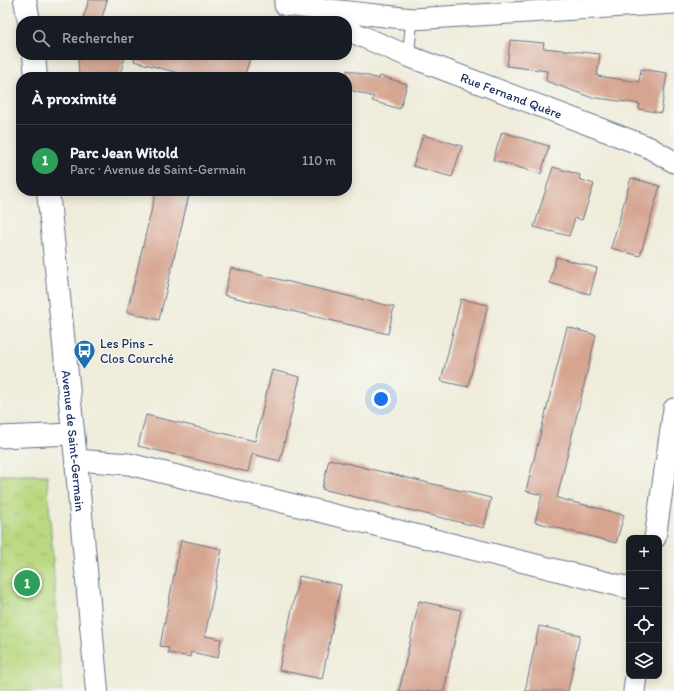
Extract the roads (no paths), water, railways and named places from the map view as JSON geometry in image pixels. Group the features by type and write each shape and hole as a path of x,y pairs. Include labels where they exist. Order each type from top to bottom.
{"main road":[{"path":"25,0 28,16"},
{"path":"34,60 36,72"},
{"name":"Avenue de Saint-Germain","path":"49,196 74,434 97,691"}],"street":[{"path":"276,2 412,19 674,3"},
{"path":"276,2 311,16"},
{"name":"Rue Fernand Quère","path":"352,32 408,56 648,146 674,162"},
{"path":"655,535 674,409"},
{"path":"0,437 74,434"},
{"path":"76,460 129,464 626,587"},
{"path":"634,691 636,679"}],"lane":[{"path":"408,56 412,19"}],"place":[{"name":"Les Pins - Clos Courché","path":"85,370"},
{"name":"Parc Jean Witold","path":"27,583"}]}
